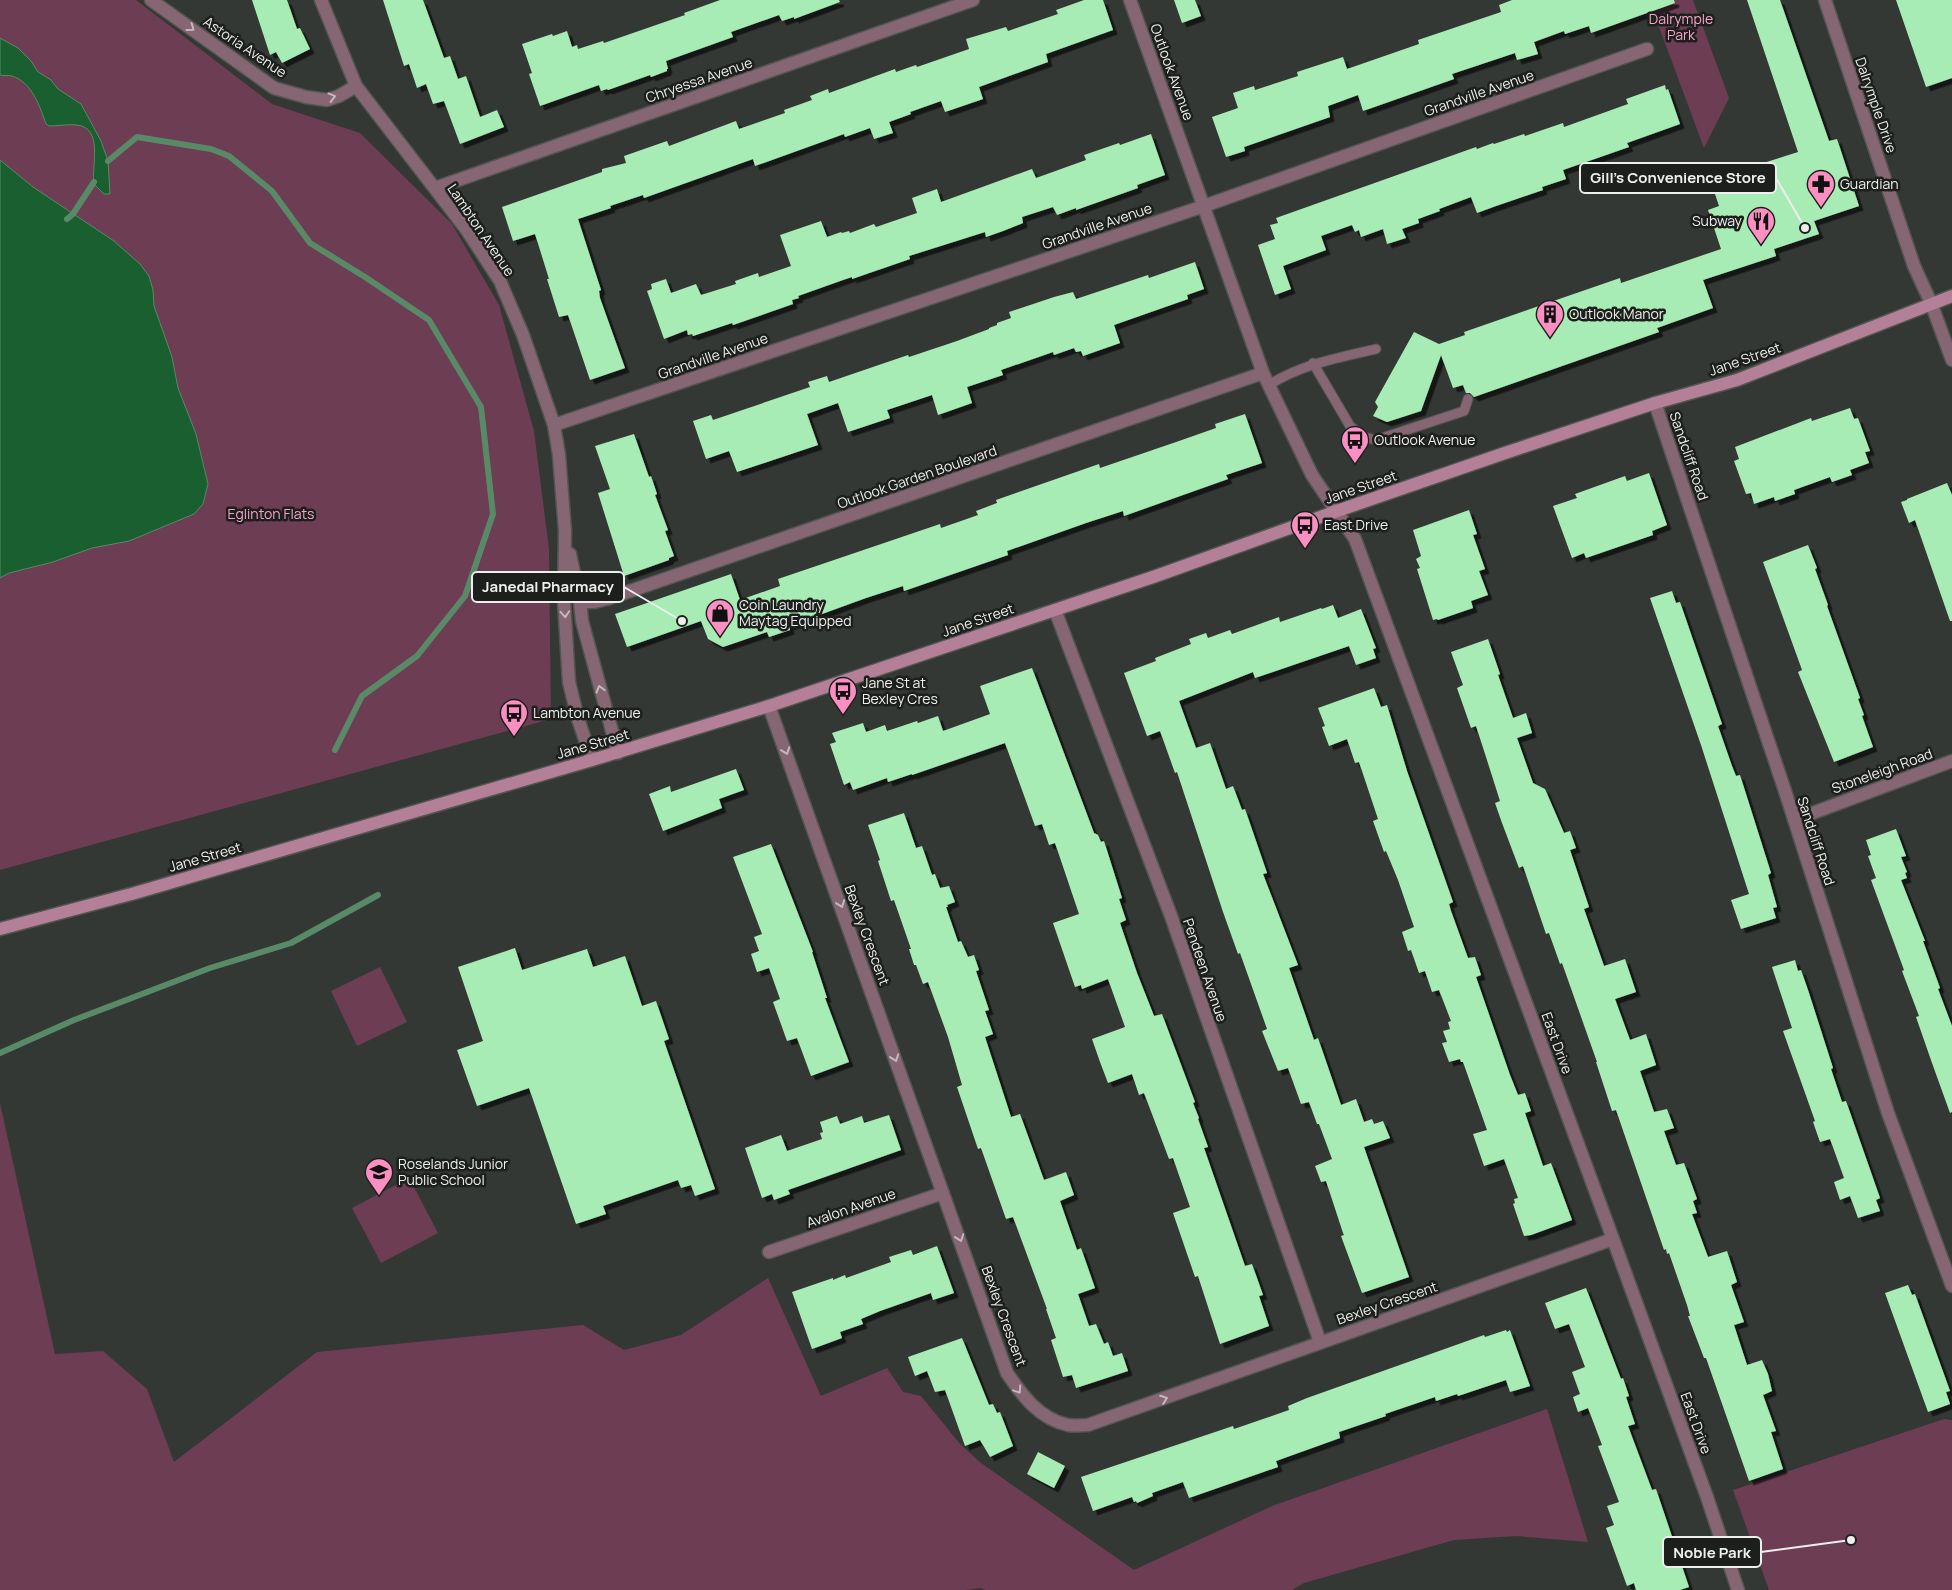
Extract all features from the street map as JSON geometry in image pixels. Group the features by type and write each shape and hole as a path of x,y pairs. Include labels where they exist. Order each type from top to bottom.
{"main road":[{"name":"Jane Street","path":"0,929 135,893 618,753 769,706 1156,576 1337,511 1656,403 1737,380 1952,296"}],"street":[{"name":"Astoria Avenue","path":"151,0 274,88 306,97 327,100 339,96 356,86"},
{"name":"Lambton Avenue","path":"321,0 356,86 466,229 500,281 523,335 554,425 559,455 565,530 564,602 569,682 578,719 592,760"},
{"name":"Chryessa Avenue","path":"435,188 973,0"},
{"name":"Outlook Avenue","path":"1130,0 1263,373 1312,475 1337,511"},
{"name":"Dalrymple Drive","path":"1825,0 1914,266 1931,303 1952,360"},
{"name":"Grandville Avenue","path":"554,425 1204,206 1647,49"},
{"name":"Outlook Garden Boulevard","path":"580,602 594,602 607,599 1263,373"},
{"name":"Sandcliff Road","path":"1656,403 1794,820 1888,1113 1952,1286"},
{"name":"East Drive","path":"1337,511 1355,539 1613,1239 1707,1497 1738,1590"},
{"name":"Lambton Avenue","path":"565,530 584,630 618,753"},
{"name":"Pendeen Avenue","path":"1055,610 1171,916 1320,1342"},
{"name":"Bexley Crescent","path":"769,706 1007,1373 1024,1398 1052,1419 1068,1425 1088,1425 1613,1239"},
{"name":"Stoneleigh Road","path":"1794,820 1952,761"},
{"name":"Avalon Avenue","path":"769,1252 943,1193"}],"lane":[{"path":"1269,385 1284,375 1312,363 1376,350"},
{"path":"1312,363 1350,426 1364,437 1376,440 1464,411 1468,398"}],"green space":[{"name":"Eglinton Flats","path":"0,0 136,0 272,104 360,133 452,224 499,305 534,431 549,549 551,719 0,870"},
{"name":"Dalrymple Park","path":"1649,0 1693,0 1729,98 1704,148"},
{"path":"380,967 407,1022 357,1046 331,991"},
{"path":"0,1103 55,1354 103,1351 147,1389 174,1462 317,1352 583,1325 624,1350 681,1335 768,1278 821,1396 887,1368 903,1392 921,1396 960,1444 981,1463 1134,1570 1272,1506 1547,1409 1588,1542 1516,1536 1454,1540 1304,1583 1292,1590 985,1590 981,1588 965,1590 0,1590"},
{"path":"409,1178 438,1233 381,1263 352,1208"},
{"path":"1944,1419 1952,1420 1952,1590 1769,1590 1733,1490"}],"shaded area":[{"path":"0,38 18,48 31,61 38,72 51,80 58,89 81,104 101,141 108,161 110,194 104,194 94,184 95,149 91,133 77,125 49,126 46,124 30,89 19,79 0,75"},
{"path":"0,160 33,187 114,241 140,264 149,276 153,290 154,306 172,357 178,388 196,434 208,484 203,504 194,514 129,541 92,548 53,562 9,573 0,578"}],"building":[{"path":"252,0 287,0 297,29 300,28 310,49 282,63 276,52 270,55"},
{"path":"383,0 423,0 444,58 450,56 458,79 466,76 480,117 497,110 504,127 460,144 444,101 433,104 426,84 417,88 409,64 404,66"},
{"path":"720,0 839,0 840,2 794,19 794,17 782,21 779,15 731,32 733,37 666,61 667,71 651,77 650,75 608,90 601,91 599,85 540,106 529,74 532,73 522,44 567,31 572,47 577,45 578,49 603,41 604,43 685,15 684,13"},
{"path":"1084,0 1103,0 1113,30 1046,54 1048,62 979,87 983,99 945,112 941,101 889,122 893,133 874,139 870,128 845,137 844,134 755,166 753,159 644,198 643,195 610,206 611,208 578,219 601,290 599,291 600,298 625,368 590,380 568,315 559,317 535,234 513,241 502,207 602,172 602,169 626,163 624,156 667,141 669,146 736,121 739,129 785,113 784,110 812,100 810,96 828,89 829,93 895,69 896,72 916,65 917,67 969,49 966,39 1006,27 1008,31 1058,14 1056,10"},
{"path":"1174,0 1195,0 1201,16 1182,23"},
{"path":"1512,0 1674,0 1675,3 1591,33 1589,26 1565,34 1564,31 1534,42 1538,54 1517,60 1515,53 1452,74 1454,79 1363,111 1358,95 1328,106 1330,117 1244,147 1245,151 1226,157 1212,117 1238,108 1233,93 1254,86 1255,90 1298,76 1297,72 1343,57 1347,69 1419,44 1418,40 1501,12 1499,5"},
{"path":"1747,0 1780,0 1829,141 1837,139 1859,206 1814,221 1819,234 1774,249 1776,256 1703,280 1713,308 1657,328 1659,332 1474,397 1470,393 1466,393 1463,385 1453,388 1441,355 1421,411 1387,422 1373,416 1378,407 1375,402 1414,332 1439,344 1465,335 1464,332 1620,278 1621,283 1721,249 1708,210 1719,206 1709,176 1747,164 1748,168 1798,152"},
{"path":"1896,0 1952,0 1952,78 1926,87"},
{"path":"1665,85 1680,124 1627,143 1629,147 1563,170 1566,179 1542,187 1543,190 1477,213 1471,197 1439,209 1440,211 1418,219 1419,223 1402,229 1406,238 1387,244 1383,229 1361,237 1359,230 1355,232 1352,225 1321,236 1326,250 1283,266 1291,289 1275,295 1258,245 1275,239 1270,225 1278,223 1276,218 1476,147 1477,149 1524,134 1525,136 1563,123 1564,127 1628,104 1626,99"},
{"path":"1151,134 1165,175 1137,185 1138,188 1057,215 1053,207 1022,217 1023,223 1003,231 986,237 985,232 909,256 910,259 798,296 799,298 792,300 793,304 733,325 732,323 693,336 692,334 688,335 687,330 664,339 647,291 652,289 651,284 666,279 671,293 696,284 701,295 736,284 735,281 758,273 759,277 791,266 780,235 821,221 827,237 841,232 849,231 850,233 874,224 876,227 917,213 912,198 937,189 941,202 1032,169 1036,178 1086,160 1084,155"},
{"path":"1195,262 1204,289 1187,295 1188,299 1114,325 1120,343 1083,356 1081,351 1076,352 1074,348 1054,355 1053,352 1001,370 1003,375 967,387 972,403 938,415 932,395 887,410 890,418 848,432 838,403 807,414 818,445 737,472 729,451 706,459 693,421 711,415 713,420 810,387 808,382 827,376 829,382 908,355 909,357 957,341 1011,318 1009,312 1054,297 1073,292 1076,299 1148,275 1149,278"},
{"path":"1850,408 1854,419 1858,418 1870,451 1865,452 1869,463 1850,470 1852,475 1832,482 1830,477 1794,490 1795,494 1775,501 1774,497 1754,504 1751,493 1746,494 1734,461 1739,459 1735,447 1811,418 1812,421"},
{"path":"1245,414 1262,463 1226,475 1228,479 1124,516 1123,511 1086,523 1007,551 1008,555 904,591 903,586 866,598 789,626 790,630 769,637 767,632 723,647 708,639 701,621 627,647 615,614 731,574 740,600 780,586 778,579 940,524 941,528 978,515 976,511 997,503 996,500 1099,464 1100,468 1179,441 1216,428 1215,424"},
{"path":"634,434 657,494 655,495 668,530 665,531 674,556 669,558 669,560 624,576 598,493 610,489 595,446"},
{"path":"1649,473 1667,525 1652,531 1653,535 1586,558 1584,553 1572,558 1553,506 1577,498 1575,494 1625,476 1627,481"},
{"path":"1947,483 1952,495 1952,621 1950,621 1915,520 1909,523 1901,502"},
{"path":"1469,510 1477,534 1473,535 1485,569 1479,571 1488,595 1471,601 1473,608 1433,620 1417,569 1420,568 1416,559 1421,556 1413,530"},
{"path":"1808,545 1817,568 1815,569 1827,606 1860,698 1858,699 1864,715 1862,716 1873,747 1834,762 1798,672 1802,670 1763,562"},
{"path":"1672,591 1676,603 1680,602 1722,724 1718,726 1736,776 1740,775 1771,873 1768,875 1777,907 1773,908 1776,918 1741,929 1731,900 1749,894 1701,745 1650,598"},
{"path":"1333,605 1338,618 1361,609 1376,648 1373,649 1376,658 1356,665 1349,646 1255,678 1253,672 1179,701 1196,748 1210,743 1226,789 1233,786 1242,810 1245,809 1267,873 1263,874 1298,965 1289,968 1314,1040 1318,1038 1341,1105 1356,1099 1364,1122 1372,1119 1374,1124 1383,1121 1390,1138 1364,1147 1409,1277 1362,1293 1341,1236 1344,1235 1326,1181 1321,1182 1315,1166 1332,1159 1319,1124 1317,1124 1309,1102 1301,1104 1288,1068 1278,1071 1262,1031 1267,1029 1223,912 1177,772 1175,773 1160,731 1147,736 1124,673 1156,661 1155,658 1191,644 1189,639 1206,633 1208,638 1230,630 1232,634 1279,617 1280,622"},
{"path":"1488,639 1513,718 1526,713 1532,733 1517,738 1533,783 1545,789 1564,833 1570,831 1576,848 1570,850 1589,907 1584,909 1604,966 1625,959 1636,992 1615,999 1630,1040 1646,1034 1656,1065 1640,1071 1654,1112 1667,1109 1674,1128 1664,1131 1676,1165 1684,1163 1697,1199 1693,1201 1697,1213 1692,1214 1708,1257 1727,1251 1737,1282 1731,1285 1744,1322 1734,1325 1747,1365 1762,1360 1768,1374 1772,1391 1763,1395 1776,1431 1771,1432 1783,1469 1749,1481 1706,1358 1704,1358 1688,1316 1690,1316 1687,1305 1669,1253 1667,1254 1666,1249 1664,1250 1616,1110 1612,1111 1562,963 1560,964 1549,933 1546,934 1523,866 1519,868 1502,823 1495,803 1500,801 1476,726 1471,728 1457,688 1463,685 1451,652"},
{"path":"1032,668 1094,833 1098,835 1101,842 1104,841 1122,898 1119,899 1126,920 1120,923 1137,973 1154,1016 1162,1014 1195,1102 1193,1103 1208,1147 1204,1148 1245,1266 1252,1264 1263,1295 1259,1296 1269,1326 1220,1344 1198,1276 1195,1277 1173,1213 1190,1207 1173,1158 1169,1159 1144,1093 1139,1095 1132,1074 1108,1083 1092,1039 1125,1027 1108,979 1082,989 1081,985 1075,987 1053,923 1079,914 1055,843 1049,845 1042,824 1035,826 1005,743 912,775 888,782 887,778 853,790 850,782 844,785 830,744 836,742 832,733 863,723 866,732 885,725 887,731 938,716 943,731 990,714 980,686"},
{"path":"1374,688 1381,707 1387,705 1407,771 1453,902 1449,904 1451,911 1468,958 1475,957 1481,975 1476,977 1510,1075 1518,1095 1525,1093 1531,1111 1525,1113 1543,1166 1551,1163 1572,1220 1531,1235 1524,1236 1513,1204 1515,1203 1514,1199 1518,1198 1504,1159 1484,1166 1473,1134 1487,1130 1463,1062 1460,1059 1449,1062 1442,1043 1447,1042 1443,1031 1450,1029 1448,1022 1451,1021 1439,990 1432,992 1425,971 1419,973 1411,950 1408,951 1402,932 1414,927 1398,880 1386,851 1384,852 1373,821 1378,819 1359,762 1355,763 1347,739 1329,746 1322,727 1325,726 1318,708"},
{"path":"736,769 744,790 719,799 722,808 663,831 649,794 670,786 671,792"},
{"path":"904,813 916,848 922,846 932,875 935,874 940,888 949,886 955,902 946,907 958,942 961,941 968,957 974,955 979,970 976,971 989,1010 985,1011 993,1034 985,1037 1011,1117 1020,1114 1044,1180 1066,1172 1074,1195 1060,1201 1077,1250 1081,1248 1095,1288 1078,1294 1089,1326 1096,1324 1104,1344 1108,1342 1113,1356 1122,1353 1128,1371 1076,1388 1072,1375 1063,1377 1051,1340 1056,1338 1047,1309 1013,1217 1006,1219 981,1148 978,1149 957,1087 962,1085 948,1037 928,982 923,984 916,965 914,965 909,949 911,949 894,900 891,901 878,861 880,860 868,825"},
{"path":"1896,829 1906,856 1901,857 1907,872 1905,873 1907,878 1901,880 1925,941 1923,941 1940,988 1938,989 1952,1026 1952,1112 1950,1113 1916,1017 1919,1016 1902,971 1904,970 1871,880 1876,878 1868,856 1871,855 1866,840"},
{"path":"771,844 813,952 827,998 825,998 849,1062 811,1076 797,1038 787,1041 773,1002 780,999 769,968 757,972 751,954 759,951 754,937 762,934 733,857"},
{"path":"515,948 522,970 587,949 593,967 625,956 642,1006 656,1001 669,1039 664,1041 715,1189 695,1196 691,1185 681,1188 678,1180 603,1206 606,1214 576,1224 529,1088 477,1106 457,1050 483,1041 458,967"},
{"path":"1795,960 1798,971 1801,970 1808,990 1842,1102 1846,1101 1880,1198 1876,1200 1880,1211 1858,1218 1850,1196 1840,1200 1834,1182 1844,1178 1830,1139 1820,1142 1813,1122 1815,1121 1783,1031 1792,1028 1772,967"},
{"path":"889,1115 901,1150 788,1190 790,1194 774,1200 772,1194 762,1198 745,1148 781,1135 787,1151 822,1139 820,1133 823,1132 820,1122 837,1116 840,1124 862,1116 864,1123"},
{"path":"937,1246 954,1293 933,1300 931,1293 880,1311 861,1319 863,1324 840,1332 842,1338 812,1349 792,1292 833,1278 833,1280 845,1275 846,1278 891,1262 889,1257 911,1250 913,1255"},
{"path":"1908,1285 1912,1295 1915,1294 1950,1391 1946,1392 1950,1404 1928,1412 1885,1293"},
{"path":"1586,1288 1621,1379 1623,1378 1629,1396 1626,1397 1635,1424 1628,1426 1652,1490 1656,1489 1689,1587 1680,1590 1636,1590 1634,1583 1627,1586 1606,1528 1614,1525 1607,1506 1619,1502 1598,1446 1602,1445 1588,1408 1578,1412 1573,1397 1580,1394 1572,1372 1585,1367 1569,1324 1555,1329 1545,1303"},
{"path":"1506,1330 1507,1332 1510,1330 1530,1386 1510,1392 1506,1380 1458,1396 1457,1394 1436,1401 1435,1397 1339,1432 1340,1438 1276,1461 1278,1467 1189,1498 1183,1482 1152,1493 1153,1496 1137,1503 1136,1501 1134,1502 1132,1497 1093,1511 1081,1477 1233,1426 1234,1429 1263,1419 1289,1410 1288,1406 1307,1398 1484,1335 1485,1337"},
{"path":"962,1338 989,1405 993,1404 997,1413 1000,1412 1013,1446 990,1457 980,1440 965,1446 945,1390 935,1392 927,1371 915,1376 908,1357"},
{"path":"1038,1452 1065,1466 1054,1488 1027,1474"}],"waterway":[{"path":"108,161 137,137 211,149 229,156 272,191 310,243 429,320 481,407 493,514 465,596 417,656 362,696 335,750"},
{"path":"67,219 73,214 94,182"},
{"path":"0,1053 74,1020 210,968 291,943 378,895"}],"place":[{"name":"Guardian","path":"1821,208"},
{"name":"Gill’s Convenience Store","path":"1805,228"},
{"name":"Subway","path":"1761,245"},
{"name":"Outlook Manor","path":"1550,338"},
{"name":"Outlook Avenue","path":"1355,464"},
{"name":"East Drive","path":"1305,549"},
{"name":"Janedal Pharmacy","path":"682,621"},
{"name":"Coin Laundry Maytag Equipped","path":"720,637"},
{"name":"Jane St at Bexley Cres","path":"843,715"},
{"name":"Lambton Avenue","path":"514,737"},
{"name":"Roselands Junior Public School","path":"379,1196"},
{"name":"Noble Park","path":"1851,1540"}]}
